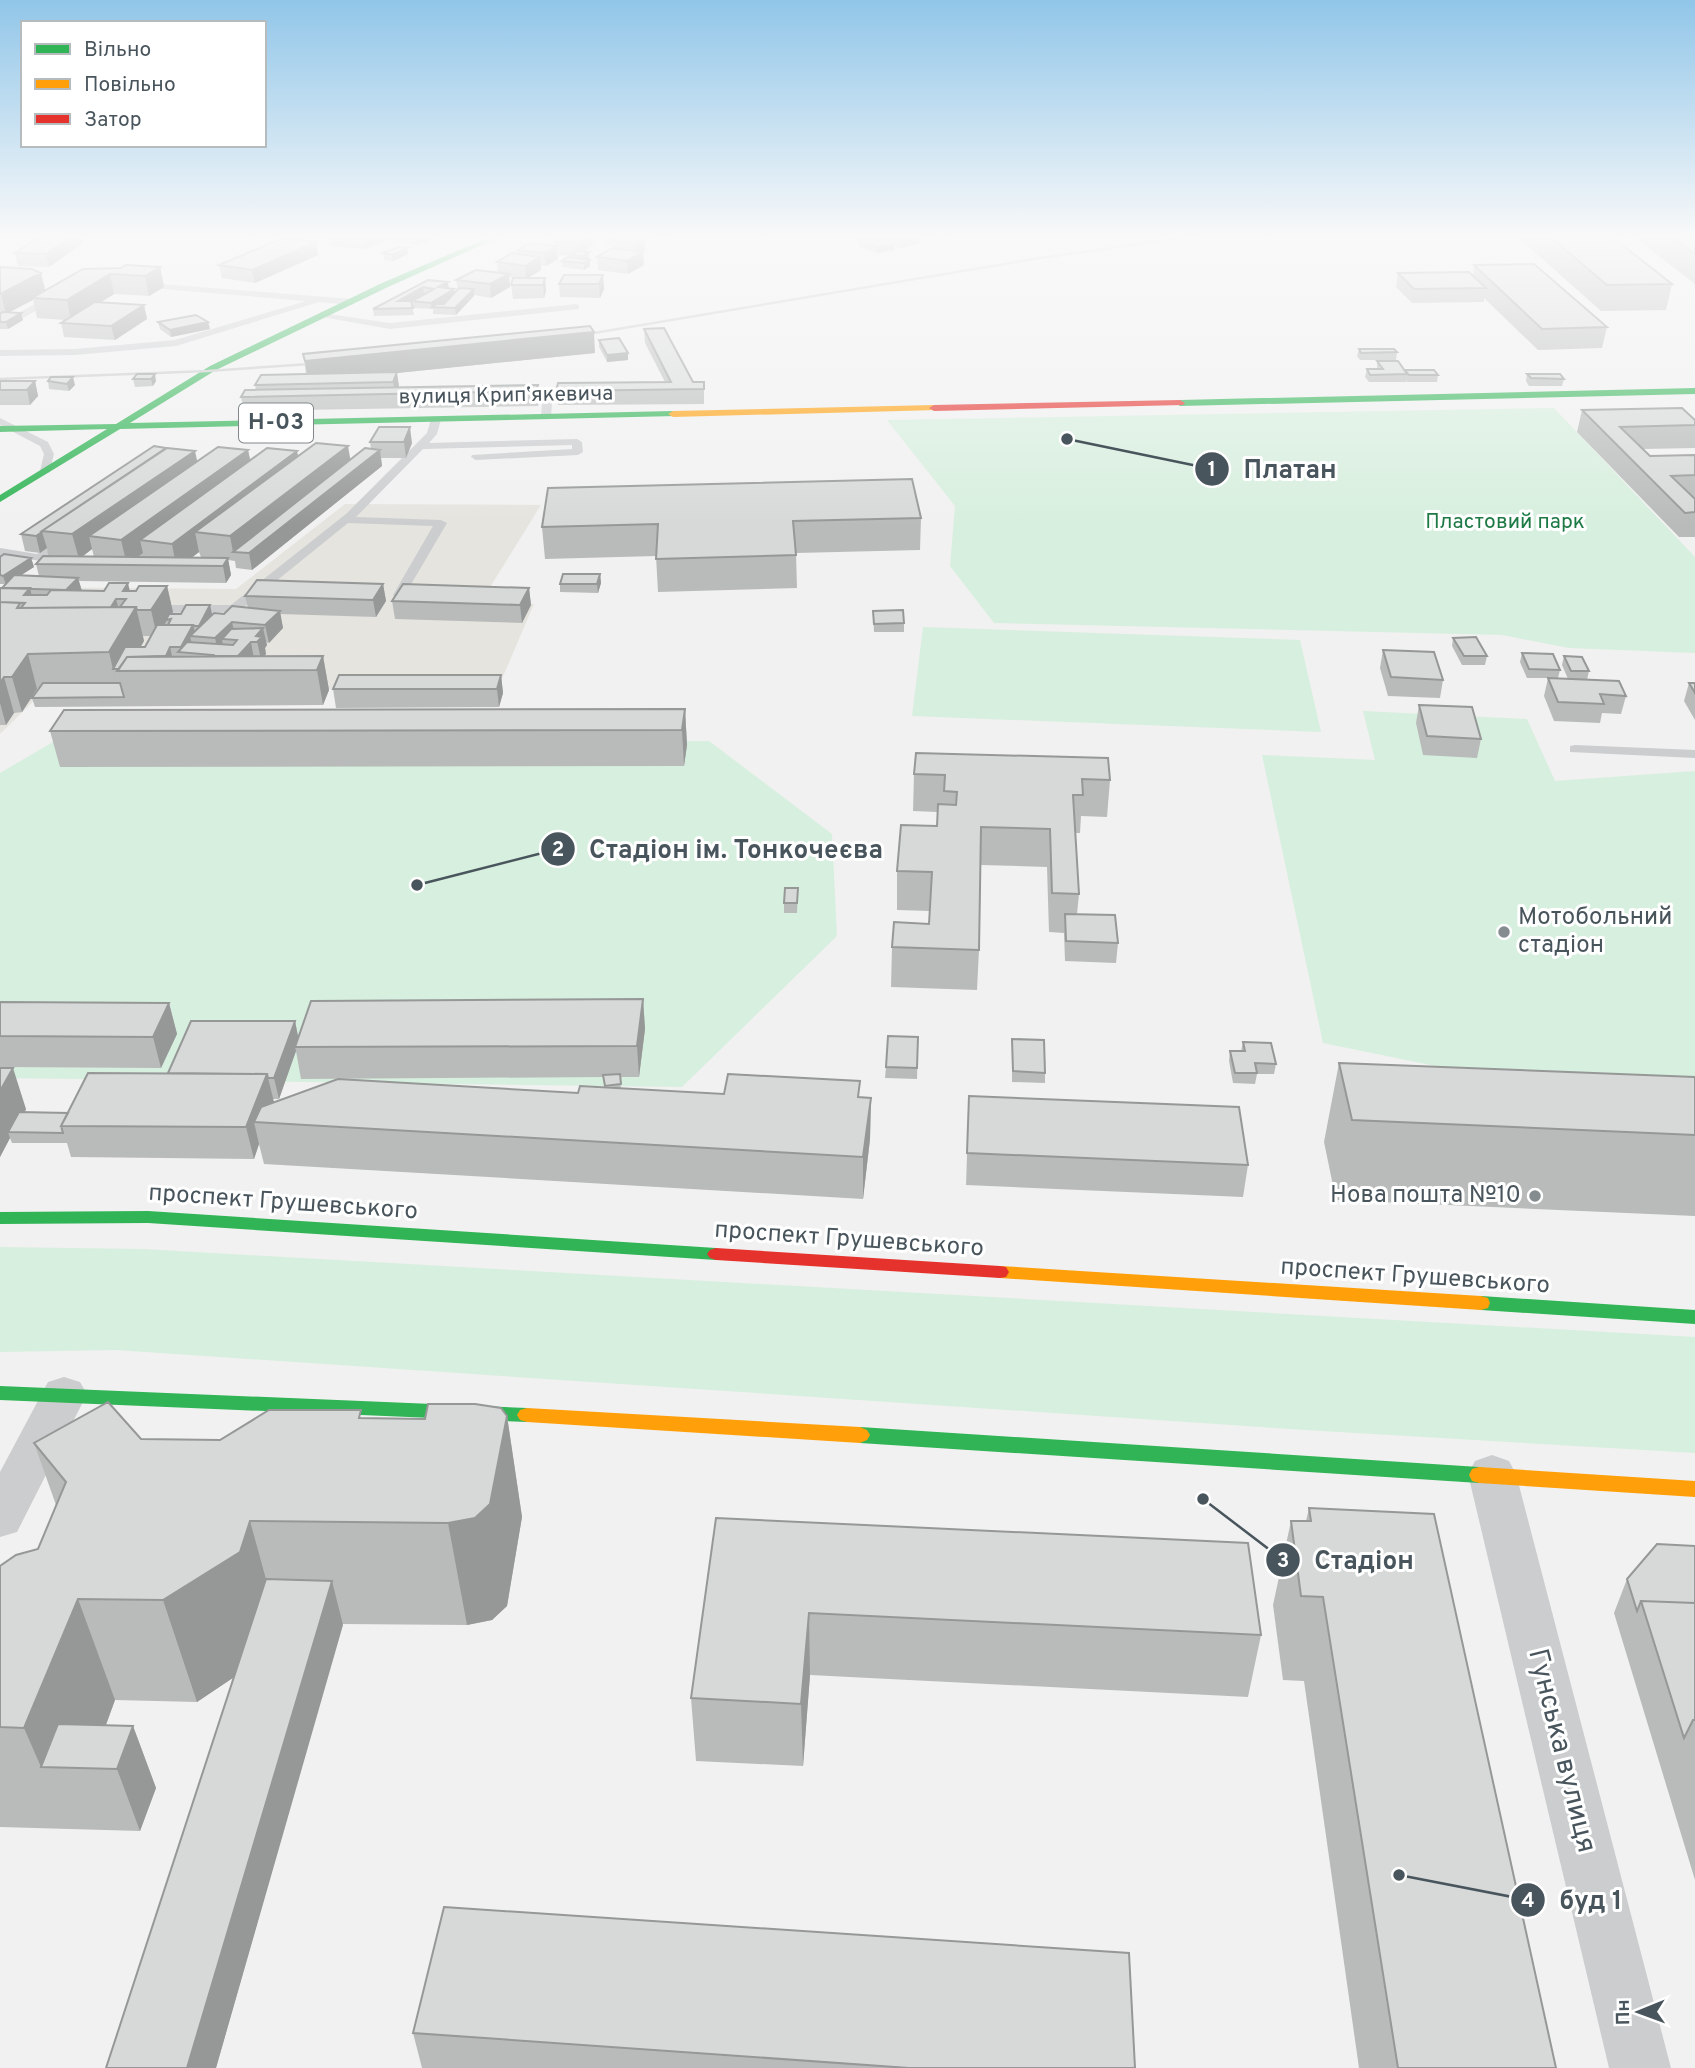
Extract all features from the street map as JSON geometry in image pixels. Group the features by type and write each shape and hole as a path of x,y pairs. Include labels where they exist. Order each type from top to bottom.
{"main road":[{"path":"0,499 213,368 287,333"},
{"name":"вулиця Крипʼякевича","path":"116,426 1695,391"},
{"name":"Н-03","path":"7,429 116,426"},
{"name":"проспект Грушевського","path":"0,1218 148,1217 1695,1317"},
{"path":"0,1393 642,1421 1695,1489"}],"street":[{"path":"0,1518 64,1394"},
{"name":"Гунська вулиця","path":"1492,1474 1640,2068"}],"lane":[{"path":"0,353 75,352 176,343 214,333"},
{"path":"546,416 548,392"},
{"path":"141,609 234,609 346,520 432,434 436,419"},
{"path":"0,421 7,429 44,444 49,454 45,471"},
{"path":"421,446 578,442 578,452 476,457"},
{"path":"346,520 442,523 399,595"},
{"path":"38,558 72,535"},
{"path":"0,552 60,561"},
{"path":"1574,749 1695,754"}],"shaded area":[{"path":"345,504 541,505 481,602 534,604 498,688 44,691 0,734 0,587 236,589"}],"green space":[{"name":"Пластовий парк","path":"1554,408 1695,557 1695,653 1569,648 1502,635 994,623 950,566 955,506 887,420"},
{"path":"923,627 1300,640 1321,732 912,716"},
{"name":"Мотобольний стадіон","path":"1363,711 1527,719 1555,781 1695,771 1695,1119 1323,1043 1262,755 1375,760"},
{"path":"709,741 832,834 837,936 682,1087 0,1078 0,773 53,742"},
{"path":"0,1247 143,1249 1695,1337 1695,1453 1305,1430 116,1350 0,1352"}],"building":[{"path":"523,333 589,333 305,361 303,354"},
{"path":"646,333 666,333 693,382 704,382 704,389 556,391 558,383 671,382"},
{"path":"619,338 628,353 607,355 599,340"},
{"path":"1359,349 1394,349 1397,352 1361,353"},
{"path":"1377,361 1398,361 1407,374 1370,375 1367,369 1383,369"},
{"path":"1405,370 1434,370 1438,375 1409,375"},
{"path":"397,372 393,382 255,385 261,375"},
{"path":"137,374 155,374 151,379 133,379"},
{"path":"1527,374 1560,374 1564,379 1531,378"},
{"path":"51,377 73,377 67,384 48,381"},
{"path":"0,381 35,381 27,390 0,390"},
{"path":"538,385 536,391 241,397 245,390"},
{"path":"1682,408 1695,420 1695,425 1620,427 1650,456 1695,455 1695,475 1671,476 1695,499 1695,512 1685,513 1582,410"},
{"path":"379,427 410,427 404,442 370,442"},
{"path":"316,443 348,446 230,536 195,532"},
{"path":"154,446 166,448 36,536 21,534"},
{"path":"218,447 248,450 121,540 89,536"},
{"path":"167,448 195,451 72,534 42,531"},
{"path":"267,448 297,451 172,544 140,540"},
{"path":"365,448 380,450 249,553 233,552"},
{"path":"912,479 921,518 793,521 796,555 656,559 658,524 542,527 548,488"},
{"path":"4,554 31,558 3,576 0,575 0,557"},
{"path":"43,556 228,558 223,566 36,564"},
{"path":"563,574 600,574 597,584 560,584"},
{"path":"14,575 78,578 66,590 2,588"},
{"path":"257,580 383,584 373,600 245,596"},
{"path":"109,583 128,583 123,591 136,591 139,586 167,586 151,610 120,607 126,599 116,599 111,607 21,608 25,603 0,602 0,588 30,588 24,595 47,595 51,590 104,591"},
{"path":"403,584 529,588 520,605 392,601"},
{"path":"0,602 20,603 17,608 136,607 109,652 28,654 12,677 4,677 0,683"},
{"path":"186,605 210,605 199,626 168,625 171,619 166,620 169,614 181,614"},
{"path":"232,606 280,611 265,625 232,622 215,638 190,636 214,613 224,614"},
{"path":"903,610 904,623 874,624 873,611"},
{"path":"157,625 193,625 181,647 170,647 166,656 127,657 119,669 113,669 125,647 145,647"},
{"path":"263,628 256,636 262,637 257,642 251,642 238,656 178,652 187,642 233,645 237,640 222,639 231,629"},
{"path":"1476,637 1487,656 1464,656 1453,638"},
{"path":"1383,650 1434,652 1443,680 1391,677"},
{"path":"1522,653 1553,654 1560,670 1529,669"},
{"path":"323,656 317,670 117,671 127,657"},
{"path":"1564,656 1582,657 1589,671 1571,671"},
{"path":"339,675 501,675 497,689 333,689"},
{"path":"1548,678 1619,681 1626,696 1600,694 1604,704 1558,702"},
{"path":"43,683 120,683 124,697 32,698"},
{"path":"1419,705 1472,707 1481,739 1427,736"},
{"path":"685,709 682,730 50,731 64,710"},
{"path":"916,753 1108,758 1110,780 1082,779 1083,795 1073,795 1079,894 1052,893 1050,829 981,827 979,950 892,947 894,922 929,924 932,872 897,871 901,825 937,826 938,804 956,805 957,792 944,791 945,775 914,774"},
{"path":"785,888 798,888 797,903 784,903"},
{"path":"1065,914 1115,915 1118,943 1066,941"},
{"path":"643,999 637,1046 295,1047 311,1001"},
{"path":"0,1002 169,1003 153,1037 0,1036"},
{"path":"191,1021 295,1021 274,1078 268,1078 267,1074 168,1073"},
{"path":"888,1036 918,1037 917,1068 886,1067"},
{"path":"1012,1039 1044,1040 1045,1073 1013,1071"},
{"path":"1243,1042 1271,1043 1276,1064 1255,1063 1257,1073 1235,1073 1230,1051 1245,1051"},
{"path":"1339,1063 1695,1077 1695,1135 1352,1120"},
{"path":"0,1068 13,1068 0,1091"},
{"path":"88,1073 267,1074 246,1127 61,1126"},
{"path":"620,1074 621,1084 605,1086 603,1075"},
{"path":"728,1074 860,1081 858,1097 871,1098 863,1157 254,1122 261,1107 338,1079 578,1093 580,1086 724,1094"},
{"path":"969,1096 1239,1107 1248,1165 967,1153"},
{"path":"19,1112 68,1113 61,1126 63,1133 8,1132"},
{"path":"108,1402 141,1439 220,1440 269,1410 361,1410 359,1418 425,1419 428,1404 475,1404 501,1408 507,1416 490,1504 475,1518 448,1523 250,1521 240,1552 163,1600 78,1599 24,1728 0,1727 0,1566 16,1555 38,1549 66,1482 34,1443"},
{"path":"1309,1508 1434,1514 1556,2068 1398,2068 1323,1597 1301,1596 1291,1521 1311,1521"},
{"path":"716,1518 1248,1543 1261,1635 809,1613 801,1704 691,1698"},
{"path":"1657,1544 1695,1546 1695,1603 1641,1601 1637,1611 1627,1579"},
{"path":"266,1579 332,1581 187,2068 106,2068"},
{"path":"1641,1601 1695,1603 1695,1720 1684,1738"},
{"path":"58,1724 133,1726 117,1769 41,1767"},
{"path":"444,1907 1129,1953 1135,2068 909,2068 413,2033"}],"railway":[{"path":"576,336 597,333"},
{"path":"0,379 208,371 325,363"}],"traffic: fast":[{"path":"0,499 213,368 287,333"},
{"path":"1180,403 1695,391"},
{"path":"0,429 673,414"},
{"path":"0,1218 148,1217 716,1254"},
{"path":"1481,1303 1695,1317"},
{"path":"0,1393 527,1415"},
{"path":"860,1435 1479,1475"}],"traffic: slow":[{"path":"673,414 934,408"},
{"path":"1000,1272 1481,1303"},
{"path":"527,1415 860,1435"},
{"path":"1479,1475 1695,1489"}],"traffic: jam":[{"path":"934,408 1180,403"},
{"path":"716,1254 1000,1272"}],"place":[{"name":"Платан","path":"1067,439"},
{"name":"Стадіон ім. Тонкочеєва","path":"417,885"},
{"name":"Мотобольний стадіон","path":"1504,932"},
{"name":"Нова пошта №10","path":"1535,1196"},
{"name":"Стадіон","path":"1203,1499"},
{"name":"буд 1","path":"1399,1875"}]}
